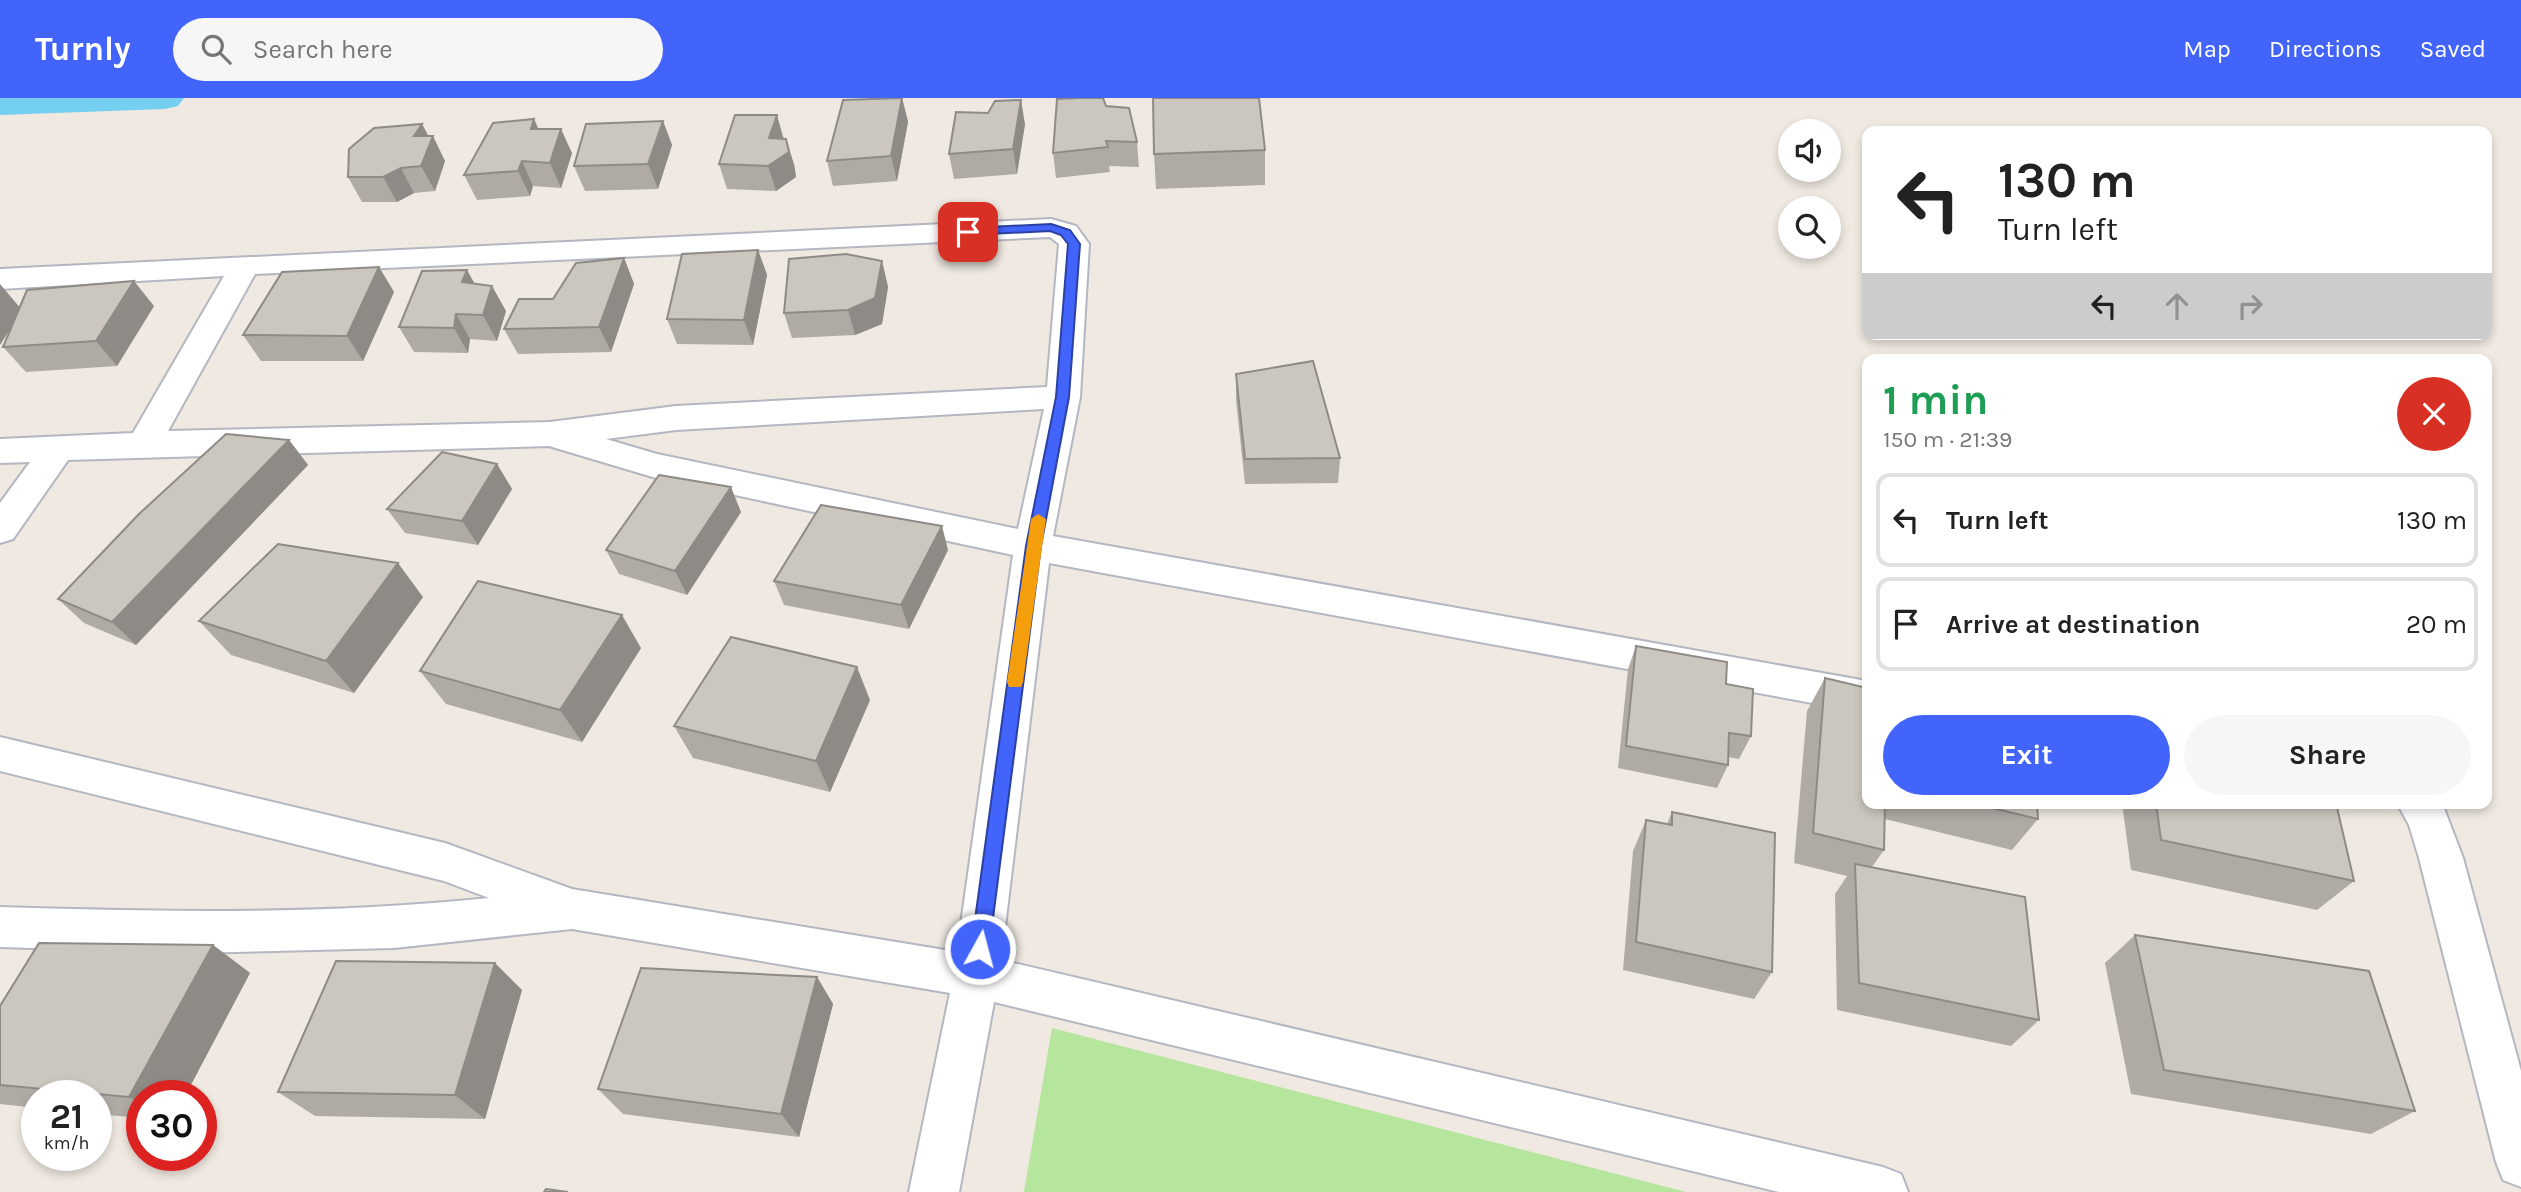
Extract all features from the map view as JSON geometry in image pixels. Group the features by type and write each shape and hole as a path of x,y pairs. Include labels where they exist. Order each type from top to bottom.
{"street":[{"path":"0,279 245,265 1051,228 1066,232 1074,244 1063,397 1033,546 976,976 934,1192"},
{"path":"144,444 245,265"},
{"path":"0,451 144,444 550,434 676,418 1063,397"},
{"path":"550,434 656,466 1033,546 1862,696"},
{"path":"0,530 58,448"},
{"path":"0,754 445,862 572,909 976,976 1833,1187 1883,1192"},
{"path":"2422,809 2428,818 2441,858 2521,1162"},
{"path":"0,927 191,933 394,928 572,909"}],"green space":[{"path":"1052,1028 1686,1192 1024,1192"}],"building":[{"path":"902,98 891,156 827,161 843,100"},
{"path":"1103,98 1106,106 1129,108 1137,142 1106,141 1108,147 1053,153 1057,99"},
{"path":"1153,98 1259,98 1265,150 1154,154"},
{"path":"1021,100 1013,149 949,154 956,112 988,113 995,101"},
{"path":"735,115 777,115 769,138 786,139 789,152 768,166 719,164"},
{"path":"534,119 531,129 561,129 550,163 522,161 518,171 464,175 493,123"},
{"path":"663,121 648,164 574,166 586,124"},
{"path":"422,124 414,136 433,136 421,166 401,168 383,177 348,177 349,149 374,128"},
{"path":"758,250 744,320 667,319 682,254"},
{"path":"846,254 882,261 875,298 848,310 784,313 789,259"},
{"path":"624,258 599,327 504,329 519,299 553,299 576,263"},
{"path":"379,267 347,336 243,335 282,272"},
{"path":"467,270 462,282 492,286 483,315 456,314 454,328 399,327 422,271"},
{"path":"134,281 96,341 3,347 27,290"},
{"path":"1313,361 1340,458 1245,459 1236,374"},
{"path":"226,434 289,440 112,622 58,599 139,514"},
{"path":"442,452 497,464 462,521 387,509"},
{"path":"659,475 731,487 675,571 606,550"},
{"path":"821,505 942,526 901,605 774,581"},
{"path":"278,544 398,563 326,661 199,621"},
{"path":"478,581 622,615 560,710 420,671"},
{"path":"731,637 857,667 816,761 674,726"},
{"path":"1636,646 1727,662 1726,684 1753,689 1751,736 1729,733 1728,765 1626,746"},
{"path":"1825,678 1862,687 1862,809 1885,809 1884,850 1813,833"},
{"path":"1996,809 2037,809 2038,819"},
{"path":"2157,809 2337,809 2354,881 2161,840"},
{"path":"1672,812 1775,833 1772,972 1636,942 1646,820 1672,825"},
{"path":"1855,864 2025,897 2039,1020 1859,983"},
{"path":"2135,935 2369,971 2415,1111 2164,1070"},
{"path":"39,943 213,945 138,1080 126,1080 126,1097 112,1095 112,1080 21,1080 21,1087 0,1085 0,1006"},
{"path":"336,961 495,963 455,1095 278,1092"},
{"path":"641,968 817,977 781,1114 598,1089"},
{"path":"546,1189 568,1192 544,1192"}],"waterway":[{"path":"0,104 165,98"}],"slow traffic":[{"path":"1015,682 1038,519"}],"route":[{"path":"968,232 1051,228 1066,232 1074,244 1063,397 1033,546 980,949"}]}
